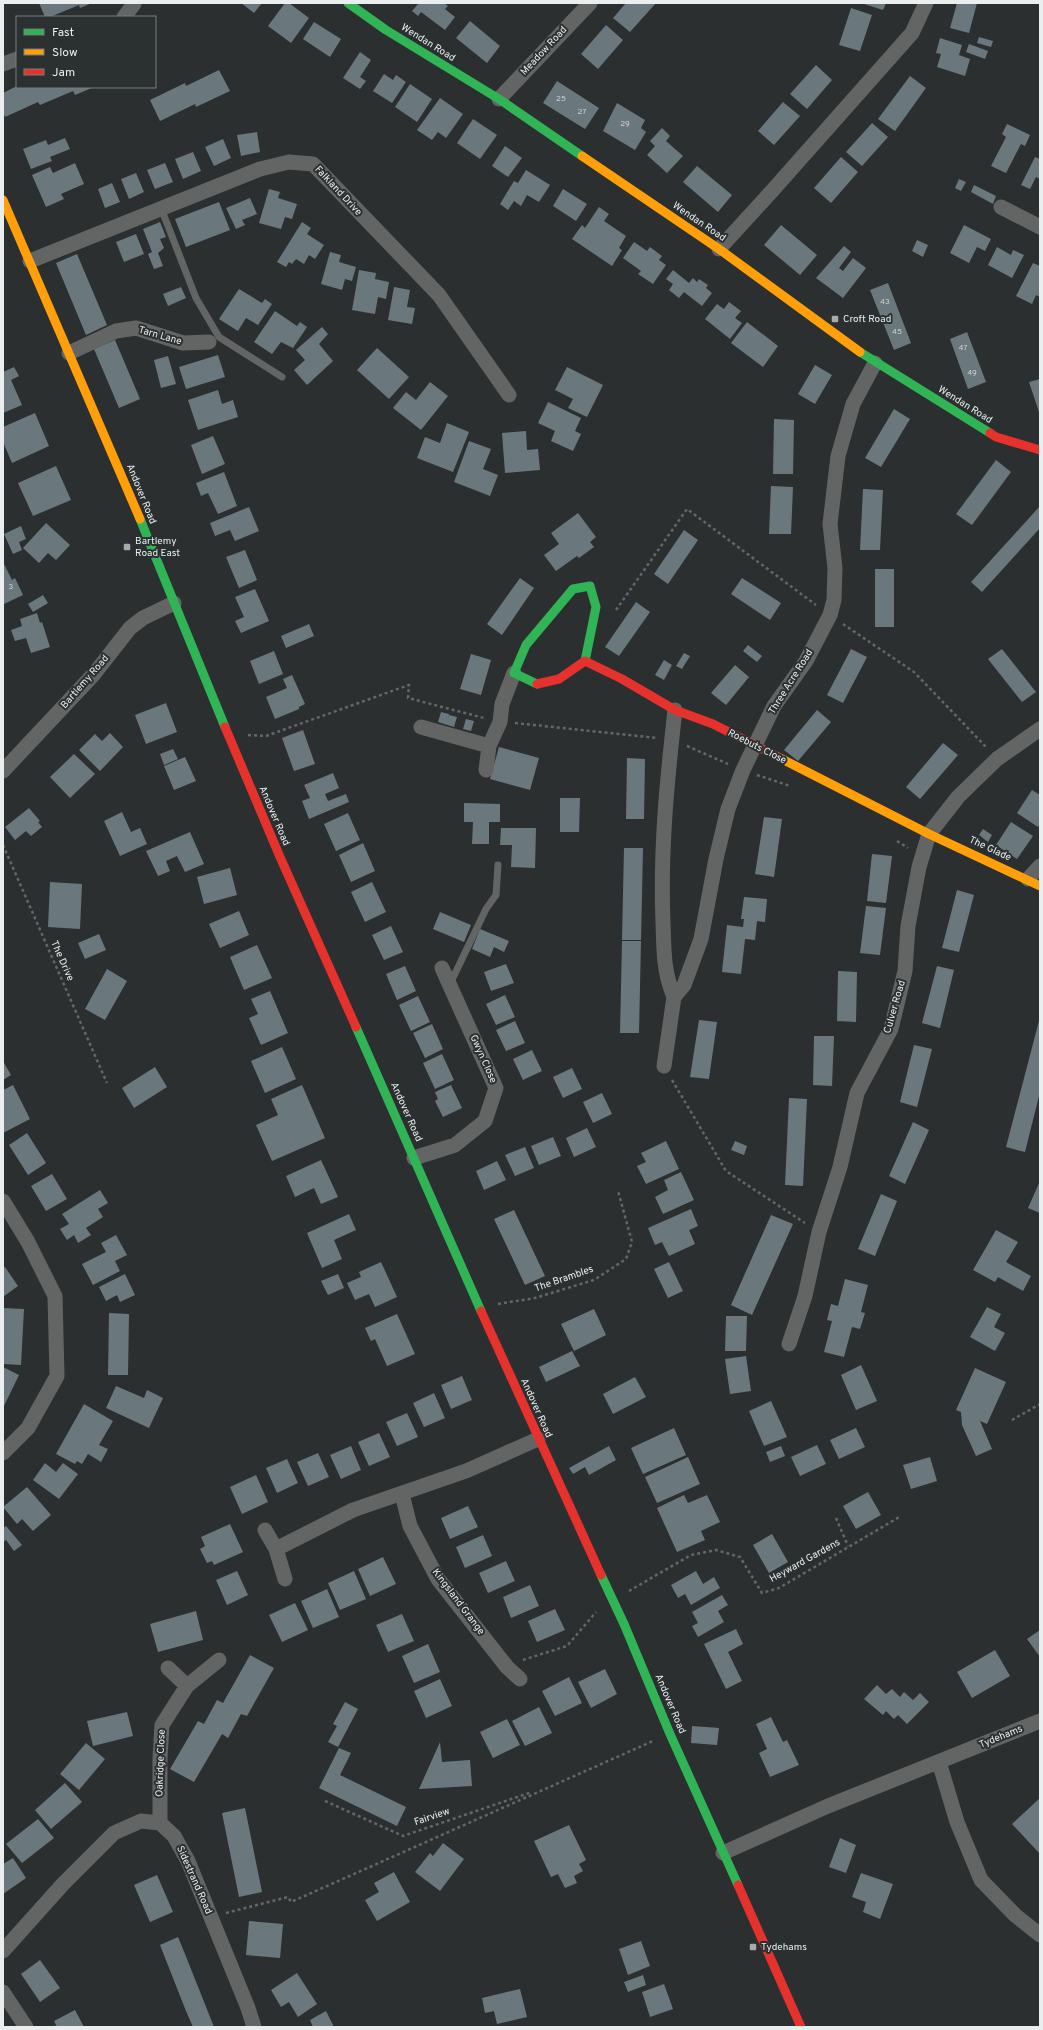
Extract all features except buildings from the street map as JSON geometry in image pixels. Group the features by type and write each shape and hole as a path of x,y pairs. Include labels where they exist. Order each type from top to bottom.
{"main road":[{"name":"Wendan Road","path":"348,3 386,30 499,99 719,249 875,363 996,437 1040,450"},
{"name":"Andover Road","path":"3,200 124,479 226,732 303,912 538,1439 612,1600 801,2027"},
{"path":"590,586 596,607 585,661 559,679 536,684 514,673 526,645 573,588 590,586"},
{"name":"Roebuts Close","path":"585,661 622,679 675,710 713,724 929,834"},
{"name":"The Glade","path":"929,834 1034,882"}],"street":[{"name":"Meadow Road","path":"499,99 590,3"},
{"path":"719,249 912,33 926,3"},
{"path":"125,16 134,4"},
{"path":"3,64 16,59"},
{"name":"Falkland Drive","path":"30,261 260,169 289,162 313,164 439,295 509,395"},
{"path":"1002,207 1040,227"},
{"name":"Tarn Lane","path":"69,353 116,331 136,328 183,343 209,342"},
{"name":"Three Acre Road","path":"664,1066 674,997 684,985 701,939 716,859 728,808 754,745 774,706 806,661 830,615 834,600 835,568 830,524 838,456 853,404 875,363"},
{"name":"Bartlemy Road","path":"3,771 94,674 130,628 143,618 174,603"},
{"path":"486,770 489,746 500,722 502,704 514,673"},
{"path":"674,997 666,979 661,879 665,795 675,710"},
{"path":"421,727 489,746"},
{"name":"Culver Road","path":"789,1344 805,1296 819,1232 840,1167 857,1093 891,1029 905,971 908,926 922,856 929,834 958,797 997,759 1040,729"},
{"path":"1034,882 1040,866"},
{"name":"Gwyn Close","path":"414,1158 455,1145 486,1121 496,1088 442,968"},
{"path":"3,1201 28,1242 55,1296 57,1376 28,1428 3,1453"},
{"path":"276,1548 354,1510 466,1471 538,1439"},
{"name":"Kingsland Grange","path":"402,1494 410,1526 438,1579 507,1667 520,1679"},
{"path":"265,1530 276,1548 285,1579"},
{"name":"Oakridge Close","path":"160,1823 160,1758 162,1725 187,1686 219,1660"},
{"path":"168,1668 187,1686"},
{"name":"Tydehams","path":"723,1853 828,1806 1040,1721"},
{"path":"939,1762 957,1822 981,1880 1015,1915 1040,1935"},
{"path":"3,1950 63,1884 114,1833 141,1821 160,1823"},
{"name":"Sidestrand Road","path":"160,1823 174,1836 184,1855 248,2008 254,2027"},
{"path":"3,1992 26,2027"}],"lane":[{"path":"161,208 196,298 219,337 282,377"},
{"path":"450,984 486,909 496,895 498,865"}],"path":[{"path":"612,615 687,509 830,615 914,672 997,759"},
{"path":"226,732 266,736 409,685 408,698 500,722 671,739 743,770 794,788"},
{"path":"896,840 922,856"},
{"name":"The Drive","path":"3,845 108,1083"},
{"path":"664,1066 726,1171 819,1232"},
{"name":"The Brambles","path":"480,1309 505,1302 535,1298 594,1280 626,1259 632,1242 618,1191"},
{"path":"1012,1420 1040,1404"},
{"name":"Heyward Gardens","path":"612,1600 691,1555 716,1550 740,1557 762,1592 779,1588 901,1516"},
{"name":"Heyward Gardens","path":"836,1518 848,1546"},
{"path":"507,1667 546,1651 567,1646 600,1608"},
{"path":"212,1920 229,1912 278,1899 288,1897 291,1902 547,1787 670,1734"},
{"name":"Fairview","path":"325,1801 403,1836 547,1787"}],"traffic: fast":[{"path":"348,3 386,30 499,99 582,156"},
{"path":"860,352 990,433"},
{"path":"140,519 225,727"},
{"path":"537,684 514,673 526,645 573,589 590,586 596,607 585,661"},
{"path":"356,1027 481,1311"},
{"path":"601,1575 624,1624 670,1734 738,1885"}],"traffic: slow":[{"path":"582,156 719,249 860,352"},
{"path":"3,200 140,519"},
{"path":"778,757 929,834 1040,886"}],"traffic: jam":[{"path":"990,433 996,437 1040,450"},
{"path":"537,684 559,679 585,661 622,679 675,710 713,724 778,757"},
{"path":"225,727 280,857 356,1027"},
{"path":"481,1311 601,1575"},
{"path":"738,1885 801,2027"}],"place":[{"name":"Croft Road","path":"835,319"},
{"name":"Bartlemy Road East","path":"127,547"},
{"name":"Tydehams","path":"753,1947"}]}
